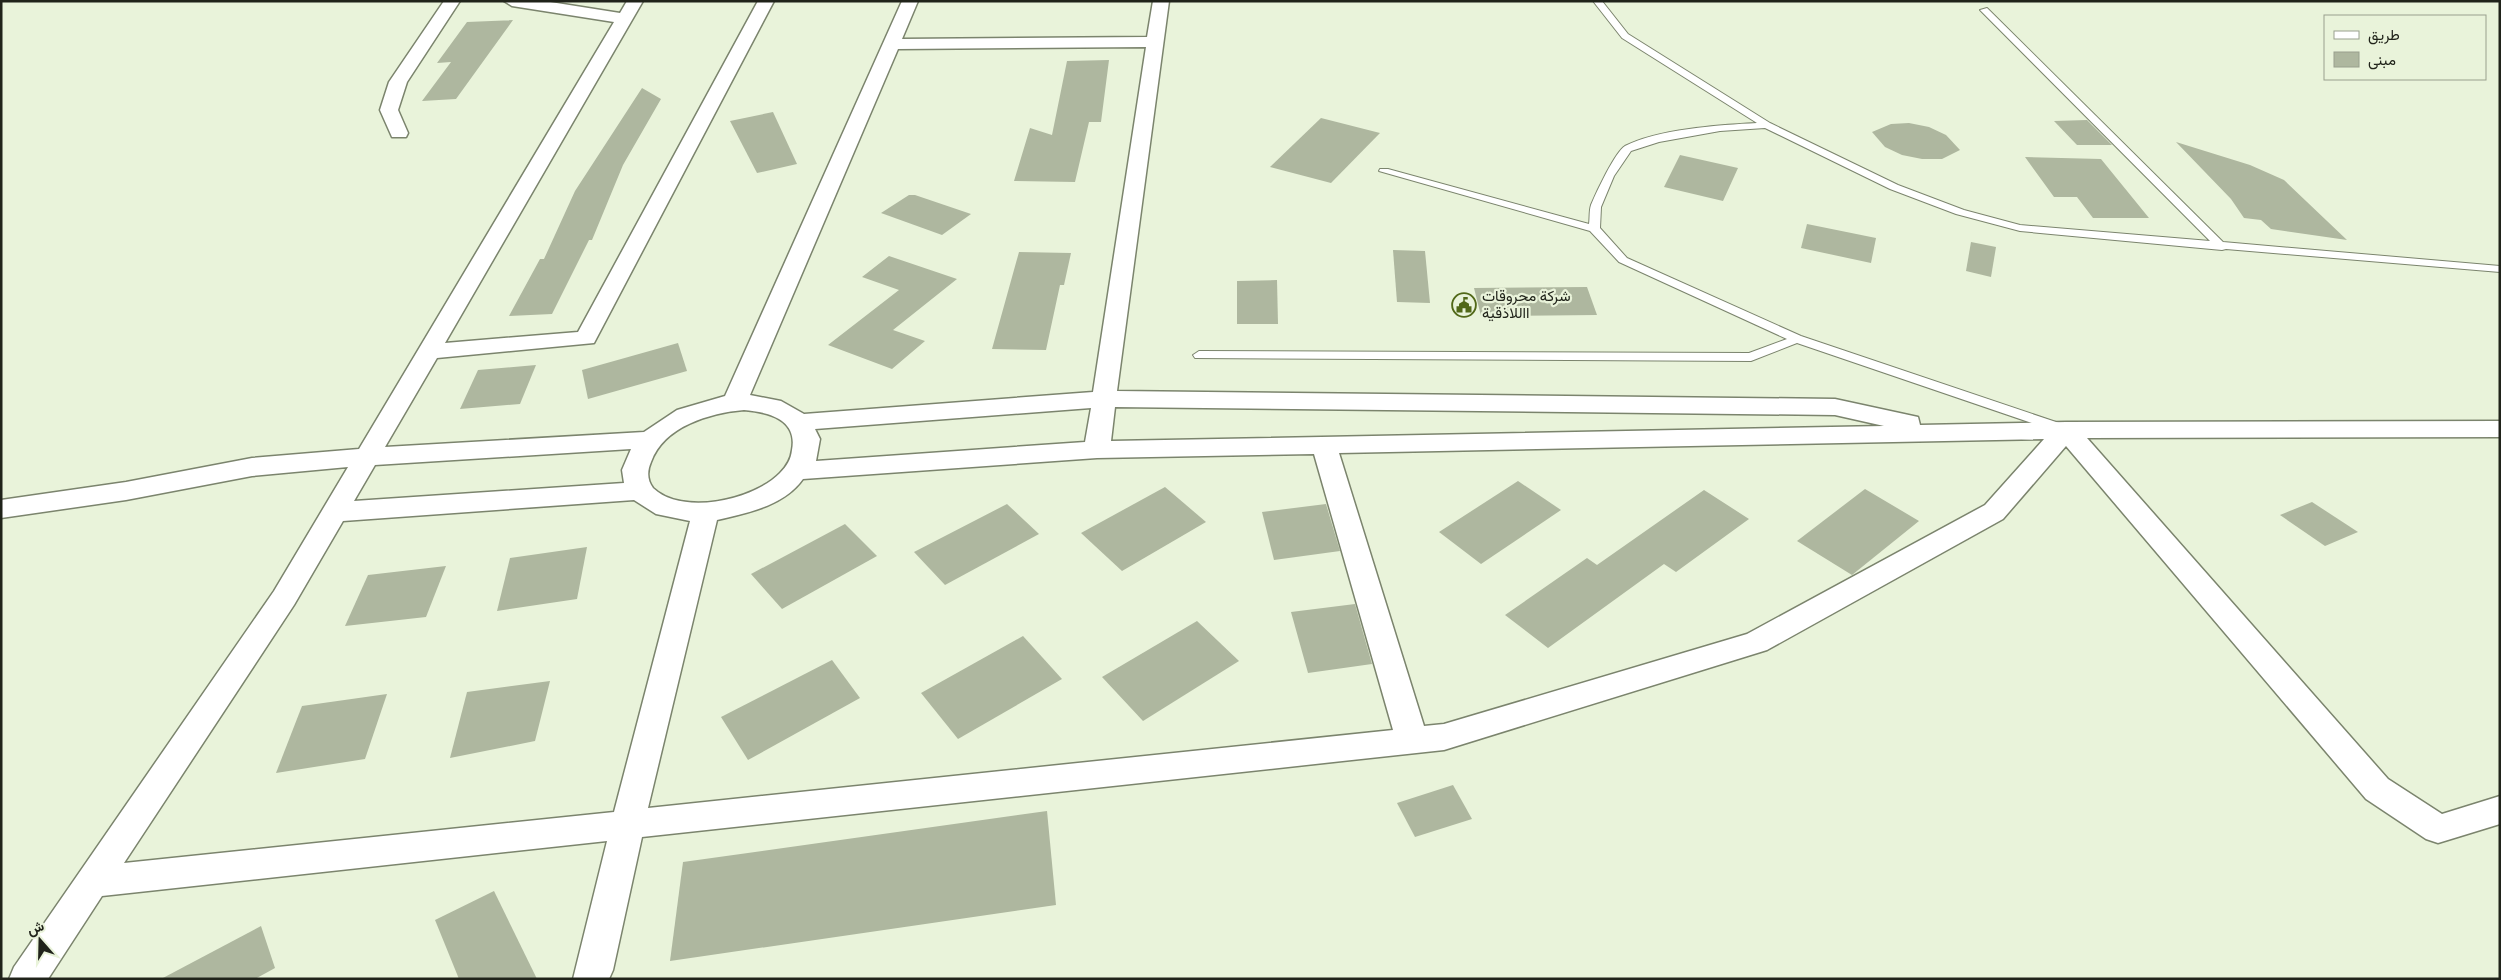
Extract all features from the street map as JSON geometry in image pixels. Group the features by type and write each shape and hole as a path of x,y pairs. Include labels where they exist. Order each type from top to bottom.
{"street":[{"path":"399,133 388,110 398,82 452,1"},
{"path":"26,979 284,598 630,10 512,1"},
{"path":"429,352 586,338 766,1"},
{"path":"734,404 910,1"},
{"path":"1097,450 1161,1"},
{"path":"891,44 1156,42"},
{"path":"799,422 1104,399 1834,407 1956,433"},
{"path":"734,404 761,404 783,411 799,422 807,437 805,455 796,471 780,486 759,499 734,508 705,513 677,512 655,504 640,492 634,475 638,458 650,440 667,426 688,415 734,404"},
{"path":"796,471 1097,450 2066,430 2500,429"},
{"path":"92,882 628,823 1444,737 1757,642 1994,512 2066,430"},
{"path":"2066,430 2378,789 2438,829 2500,810"},
{"path":"1,510 126,491 252,467 367,457 650,440"},
{"path":"1324,445 1412,740"},
{"path":"335,512 640,492"},
{"path":"591,979 595,970 628,823 705,513"}],"lane":[{"path":"1598,2 1624,36 1767,125 1894,187 1960,212 2011,226 2222,247 2500,269"},
{"path":"1984,10 2222,247"},
{"path":"1594,229 1596,207 1609,176 1627,150 1657,139 1720,128 1767,125"},
{"path":"1384,171 1594,229 1623,260 1797,339 2066,430"},
{"path":"1199,355 1750,357 1797,339"}],"building":[{"path":"513,20 456,99 422,101 451,62 437,63 467,22"},
{"path":"1109,60 1101,122 1089,122 1075,182 1014,181 1030,128 1052,135 1067,61"},
{"path":"642,88 661,99 623,165 592,240 589,240 552,314 509,316 540,259 544,259 575,191"},
{"path":"773,112 797,164 757,173 730,121"},
{"path":"1321,118 1380,133 1331,183 1270,167"},
{"path":"2087,120 2112,145 2077,145 2054,121"},
{"path":"1909,123 1929,127 1946,135 1960,150 1942,159 1922,159 1902,155 1885,147 1872,132 1891,124"},
{"path":"2176,142 2250,165 2284,180 2347,240 2271,229 2261,220 2244,218 2231,199"},
{"path":"1680,155 1738,168 1723,201 1664,187"},
{"path":"2025,157 2101,159 2149,218 2093,218 2077,197 2054,197"},
{"path":"909,195 915,195 971,214 942,235 881,213"},
{"path":"1807,224 1876,238 1871,263 1801,248"},
{"path":"1971,242 1996,247 1991,277 1966,271"},
{"path":"1393,250 1425,251 1430,303 1397,302"},
{"path":"1019,252 1071,253 1064,285 1060,285 1046,350 992,349"},
{"path":"889,256 957,279 893,330 925,341 892,369 828,345 899,290 862,277"},
{"path":"1277,280 1278,324 1237,324 1237,281"},
{"path":"1587,287 1597,315 1481,316 1474,288"},
{"path":"678,343 687,371 588,399 582,370"},
{"path":"536,365 520,404 460,409 478,370"},
{"path":"1518,481 1561,510 1481,564 1439,532"},
{"path":"1165,487 1206,522 1122,571 1081,533"},
{"path":"1865,489 1919,521 1852,575 1797,541"},
{"path":"1704,490 1749,519 1676,572 1664,564 1548,648 1505,615 1587,558 1597,565"},
{"path":"2312,502 2358,532 2325,546 2280,515"},
{"path":"1007,504 1039,534 945,585 914,552"},
{"path":"1326,504 1340,551 1274,560 1262,512"},
{"path":"845,524 877,556 782,609 751,574"},
{"path":"587,547 577,599 497,611 510,558"},
{"path":"446,566 426,617 345,626 368,575"},
{"path":"1355,604 1372,664 1308,673 1291,612"},
{"path":"1197,621 1239,661 1143,721 1102,677"},
{"path":"1023,636 1062,679 958,739 921,693"},
{"path":"832,660 860,698 748,760 721,717"},
{"path":"550,681 535,741 450,758 467,692"},
{"path":"387,694 365,759 276,773 302,706"},
{"path":"1453,785 1472,819 1415,837 1397,803"},
{"path":"1047,811 1056,905 670,961 683,862"},
{"path":"494,891 537,979 459,979 435,920"},
{"path":"261,926 275,968 255,979 161,979"}],"place":[{"name":"شركة محروقات االلاذقية","path":"1464,305"}]}
